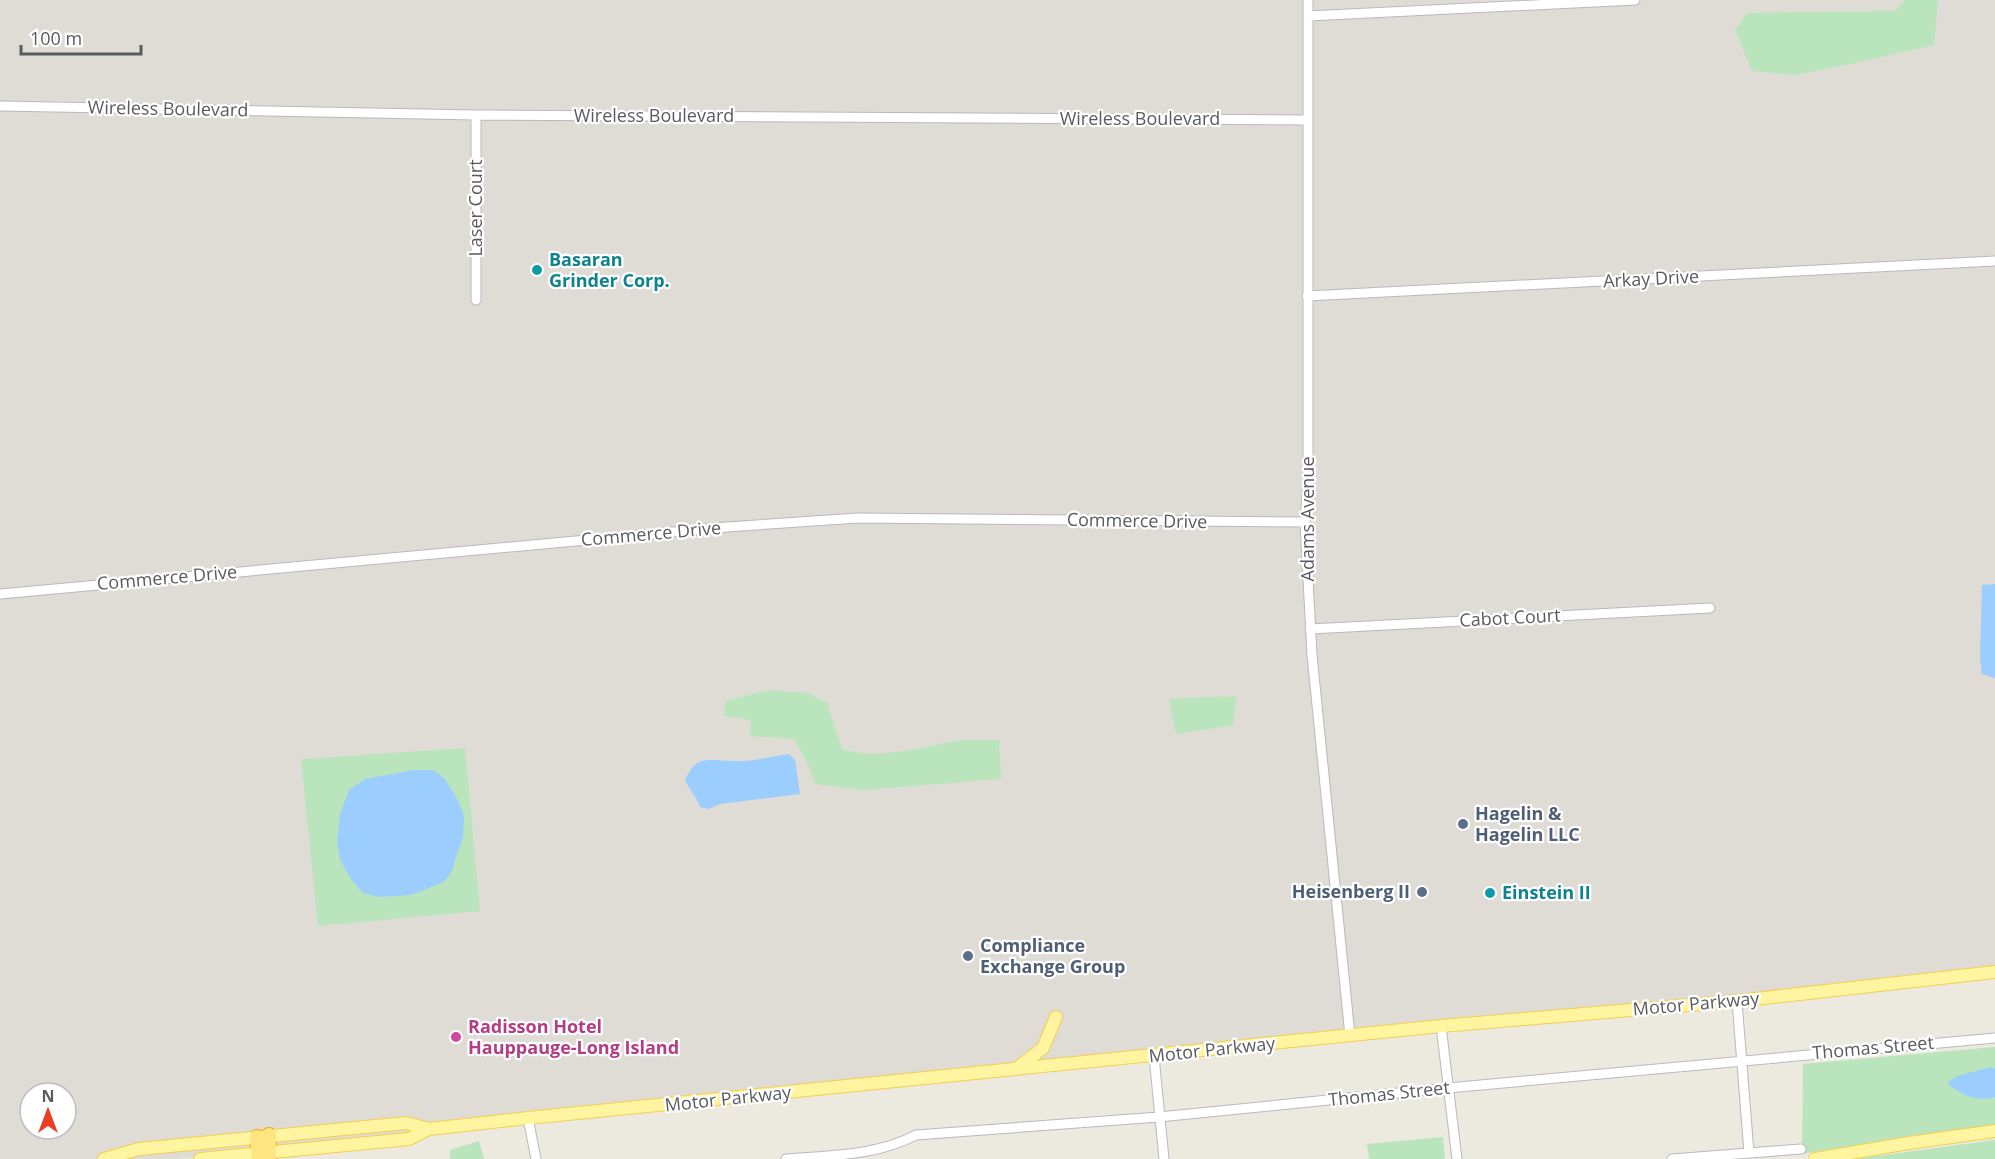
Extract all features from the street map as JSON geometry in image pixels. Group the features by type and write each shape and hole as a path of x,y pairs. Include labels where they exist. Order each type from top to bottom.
{"highway":[{"path":"263,1136 264,1156"}],"main road":[{"name":"Motor Parkway","path":"104,1159 139,1149 263,1136 406,1123 429,1129 1441,1026 1737,1001 1995,972"},
{"path":"1015,1070 1043,1048 1056,1017"},
{"name":"Motor Parkway","path":"200,1159 264,1156 410,1139 429,1129"},
{"path":"1815,1159 1995,1131"}],"street":[{"name":"Adams Avenue","path":"1308,0 1308,481 1305,522 1310,629 1350,1036"},
{"path":"1308,16 1635,0"},
{"name":"Wireless Boulevard","path":"0,106 476,115 1307,120"},
{"name":"Laser Court","path":"476,115 476,300"},
{"name":"Arkay Drive","path":"1307,296 1995,261"},
{"name":"Commerce Drive","path":"0,594 728,526 846,519 1305,522"},
{"name":"Cabot Court","path":"1310,629 1710,608"},
{"path":"1737,1001 1749,1153"},
{"path":"1441,1026 1457,1159"},
{"name":"Thomas Street","path":"786,1159 879,1150 916,1135 1159,1117 1741,1060 1995,1038"},
{"path":"1154,1056 1164,1159"},
{"path":"528,1118 536,1159"},
{"path":"1672,1159 1801,1149"}],"shaded area":[{"path":"0,0 1995,0 1995,973 479,1127 356,1144 179,1159 0,1159"}],"green space":[{"path":"1905,0 1938,0 1934,45 1795,75 1752,71 1735,30 1747,13 1895,11"},
{"path":"769,690 808,693 827,703 842,749 871,754 900,752 962,740 999,740 1001,779 864,790 815,784 809,766 794,739 750,736 751,720 724,716 725,701"},
{"path":"1236,696 1233,725 1176,734 1169,699"},
{"path":"465,748 480,911 318,926 301,759"},
{"path":"1995,1047 1995,1125 1916,1135 1802,1154 1803,1064"},
{"path":"1443,1137 1445,1159 1369,1159 1367,1144"},
{"path":"1995,1140 1995,1159 1855,1159"},
{"path":"479,1141 484,1159 450,1159 450,1150"}],"water":[{"path":"1995,584 1995,678 1982,674 1980,658 1982,585"},
{"path":"789,754 795,760 800,794 720,804 709,809 700,807 685,781 694,765 699,762 746,761"},
{"path":"413,770 433,770 445,779 459,802 464,816 463,838 452,871 444,882 411,895 379,897 363,893 351,879 340,860 337,842 340,814 349,790 365,779"},
{"path":"1991,1067 1995,1069 1995,1097 1982,1099 1969,1096 1957,1091 1947,1083 1957,1076"}],"place":[{"name":"Basaran Grinder Corp.","path":"537,270"},
{"name":"Hagelin & Hagelin LLC","path":"1463,824"},
{"name":"Heisenberg II","path":"1422,892"},
{"name":"Einstein II","path":"1490,893"},
{"name":"Compliance Exchange Group","path":"968,956"},
{"name":"Radisson Hotel Hauppauge-Long Island","path":"456,1037"}]}
